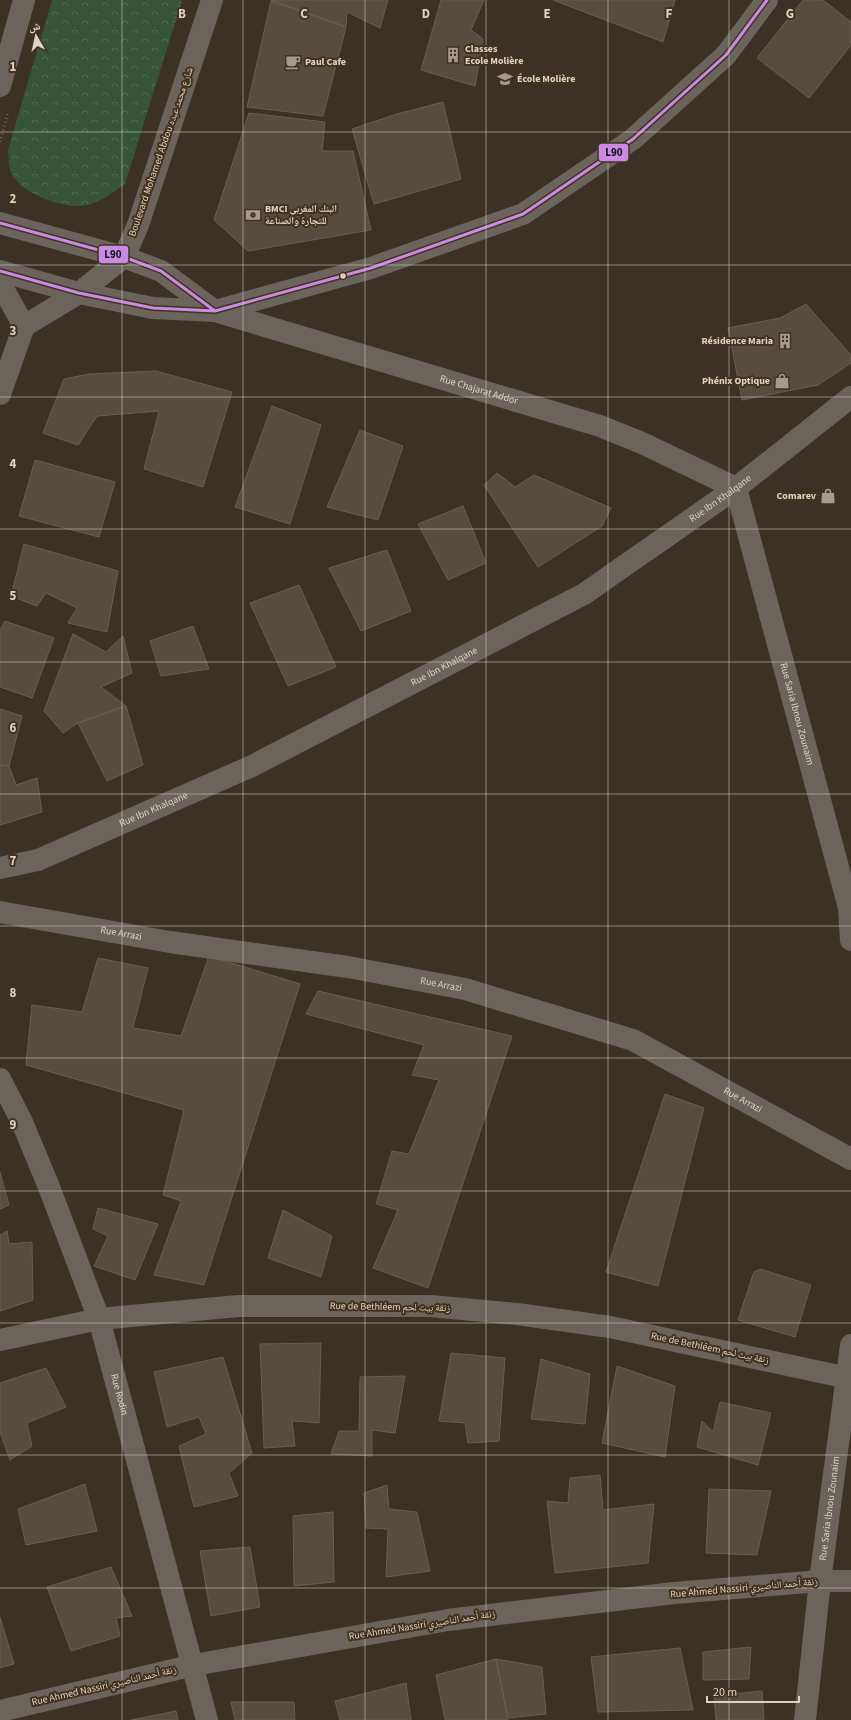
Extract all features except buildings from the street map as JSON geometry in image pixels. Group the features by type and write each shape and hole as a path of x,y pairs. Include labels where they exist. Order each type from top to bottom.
{"street":[{"path":"0,86 24,0"},
{"name":"Boulevard Mohamed Abdou شارع محمد عبده","path":"24,326 79,293 124,257 138,225 212,0"},
{"path":"0,271 79,293 153,308 215,311 370,268 523,214 633,139 726,55 767,0"},
{"path":"0,223 124,257 161,271 215,311"},
{"path":"0,283 24,326 0,394"},
{"name":"Rue Chajarat Addor","path":"215,311 600,426 642,443 736,488"},
{"name":"Rue Ibn Khalqane","path":"0,868 38,860 252,766 584,594 736,488 851,397"},
{"name":"Rue Saria Ibnou Zounaim","path":"736,488 849,908 851,940"},
{"name":"Rue Arrazi","path":"0,912 170,942 348,967 465,989 633,1040 851,1159"},
{"name":"Rue Rodin","path":"0,1079 22,1122 49,1187 99,1319 194,1665 207,1720"},
{"name":"Rue de Bethléem زنقة بيت لحم","path":"0,1340 99,1319 238,1306 430,1306 517,1314 610,1327 848,1378"},
{"name":"Rue Saria Ibnou Zounaim","path":"805,1720 820,1581 848,1378 851,1345"},
{"name":"Rue Ahmed Nassiri زنقة أحمد الناصيري","path":"0,1711 194,1665 368,1633 478,1616 674,1593 820,1581 851,1581"}],"green space":[{"path":"52,0 182,0 125,184 104,198 81,206 62,204 31,192 16,180 9,167 8,150"}],"transit line":[{"name":"L90","path":"0,271 79,293 153,308 215,311 371,268 523,214 633,139 726,55 767,0"},
{"name":"L90","path":"0,223 124,257 161,271 215,311"}],"place":[{"name":"Classes Ecole Molière","path":"453,55"},
{"name":"Paul Cafe","path":"293,62"},
{"name":"École Molière","path":"505,79"},
{"name":"BMCI البنك المغربي للتجارة والصناعة","path":"253,215"},
{"name":"Résidence Maria","path":"785,341"},
{"name":"Phénix Optique","path":"782,381"},
{"name":"Comarev","path":"828,496"}]}
